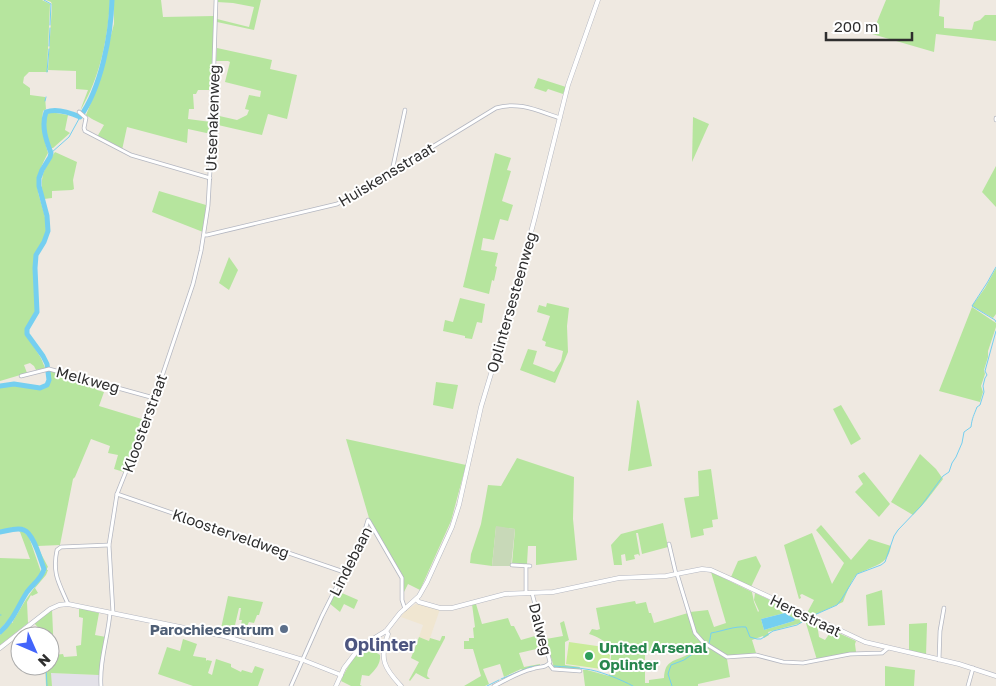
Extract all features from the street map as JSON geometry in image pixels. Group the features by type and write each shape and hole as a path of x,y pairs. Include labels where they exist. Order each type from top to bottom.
{"street":[{"name":"Utsenakenweg","path":"204,235 210,178 216,0"},
{"name":"Oplintersesteenweg","path":"417,600 456,517 481,408 512,304 568,85 598,0"},
{"name":"Huiskensstraat","path":"204,235 337,204 496,108 512,104 560,118"},
{"path":"392,171 406,110"},
{"path":"79,112 86,118 84,128 86,131 126,153 210,178"},
{"name":"Kloosterstraat","path":"101,686 100,668 112,614 109,545 118,494 154,398 195,276 204,235"},
{"name":"Melkweg","path":"21,376 48,369 154,398"},
{"name":"Kloosterveldweg","path":"118,494 344,572"},
{"name":"Lindebaan","path":"291,686 322,616 362,540 368,520 402,578 402,600 405,609"},
{"path":"669,544 693,627 698,638 730,657 756,655 783,662 803,663 850,654 882,653 888,648"},
{"path":"68,604 55,572 57,550 61,547 109,545"},
{"path":"512,565 528,566 526,593"},
{"name":"Herestraat","path":"417,600 446,608 505,594 553,592 619,578 677,574 702,569 711,570 860,640 973,668 996,676"},
{"name":"Dalweg","path":"532,593 549,664"},
{"path":"336,686 347,663 356,651 386,631 396,617 417,600"},
{"path":"0,648 45,612 55,606 68,604 220,635 303,660 341,675"},
{"path":"939,660 940,631 944,608"},
{"path":"386,631 388,634 384,647 386,667 401,686"},
{"name":"Dalweg","path":"549,664 554,668 580,671"},
{"name":"Dalweg","path":"494,686 530,669 544,667 549,664"},
{"path":"968,686 973,668"}],"shaded area":[{"path":"416,604 440,609 429,641 419,637 423,625 401,617 405,611"},
{"path":"60,673 99,675 100,686 52,686 51,676 60,676"}],"green space":[{"path":"0,0 42,0 50,4 48,72 29,72 24,77 23,83 30,88 30,95 45,97 46,109 43,111 42,122 48,153 40,170 38,193 45,217 46,235 34,256 36,309 25,333 45,368 36,370 30,363 24,365 27,373 0,381"},
{"path":"46,0 110,0 102,57 93,85 80,111 88,90 76,89 76,71 48,70 52,5 51,2"},
{"path":"114,0 161,0 163,17 214,16 212,90 198,90 196,94 193,94 194,109 189,109 188,119 211,122 211,134 188,129 187,143 127,127 122,150 97,137 104,125 86,115 96,90 114,24"},
{"path":"217,0 261,0 254,30 217,22 217,19 249,27 254,7 217,2"},
{"path":"886,0 940,0 939,16 944,17 944,28 972,30 974,22 980,20 985,15 996,15 996,41 936,34 934,52 872,34"},
{"path":"217,48 272,60 270,69 297,75 287,119 268,114 262,135 218,125 218,122 214,121 215,115 237,120 247,115 249,110 245,109 249,95 260,97 261,91 225,82 230,62 216,61"},
{"path":"538,78 566,87 563,94 548,89 546,92 534,88"},
{"path":"50,112 68,115 65,130 70,133 53,148 49,146 45,124 46,115"},
{"path":"693,117 709,124 692,162"},
{"path":"55,152 77,162 73,180 74,189 52,191 52,198 44,199 43,174"},
{"path":"495,153 511,158 507,170 511,171 502,201 513,205 508,221 500,219 494,240 483,238 481,250 498,253 494,281 492,280 489,294 463,287"},
{"path":"996,166 996,207 982,192"},
{"path":"159,191 206,205 203,232 152,212"},
{"path":"229,257 238,270 229,290 219,283"},
{"path":"996,268 996,314 993,318 972,306"},
{"path":"460,298 485,304 482,323 477,322 472,339 443,331 445,320 453,322"},
{"path":"547,303 569,308 567,326 568,352 555,383 520,370 528,349 537,351 533,364 554,372 561,361 563,351 545,346 546,342 542,340 550,316 537,312 539,305 546,307"},
{"path":"972,307 996,323 984,370 985,374 981,386 983,392 980,402 939,391"},
{"path":"49,370 99,383 97,390 104,392 99,406 145,420 124,472 114,469 118,455 108,453 110,446 91,439 73,479 60,545 38,547 24,528 0,530 0,388 12,385 44,388 50,380"},
{"path":"436,382 458,385 453,409 433,405"},
{"path":"637,400 639,401 652,466 628,471"},
{"path":"841,405 861,439 851,445 833,409"},
{"path":"346,439 466,465 451,521 420,590 408,584 403,594 403,577 369,518"},
{"path":"920,454 936,469 943,479 913,515 891,502"},
{"path":"517,458 574,477 573,519 577,560 536,565 536,546 528,546 527,564 512,564 515,529 496,527 492,566 470,563 481,524 488,485 501,486"},
{"path":"711,469 718,519 712,520 713,527 703,529 704,535 691,538 684,498 699,496 698,471"},
{"path":"864,472 890,504 879,517 855,492 863,484 858,476"},
{"path":"663,523 668,547 642,554 638,533 636,533 640,556 638,554 634,555 635,559 626,561 625,554 621,555 622,565 614,565 611,545 621,534"},
{"path":"821,525 851,560 869,539 891,546 885,560 857,574 843,602 812,616 807,613 814,600 802,594 799,599 784,545 812,533 832,584 844,563 816,530"},
{"path":"496,526 515,529 511,566 492,566"},
{"path":"19,531 24,532 29,537 41,572 25,593 12,616 0,629 0,558 30,559"},
{"path":"39,550 48,570 35,588 38,593 31,595 27,602 28,623 24,626 10,626 10,637 0,645 0,635 13,621 46,571"},
{"path":"756,556 761,566 751,587 731,577 738,561"},
{"path":"711,572 752,592 754,602 758,612 754,600 755,593 820,624 818,630 819,637 825,640 832,630 856,641 856,652 817,660 805,620 801,623 768,632 769,635 764,638 763,636 752,640 756,653 730,657 703,641 695,631 690,612 708,610 714,627 726,623","holes":["785,613 794,621 764,630 761,619"]},
{"path":"335,590 358,600 354,609 344,604 340,612 329,603"},
{"path":"882,590 885,625 868,626 866,595"},
{"path":"228,596 263,602 254,623 249,622 246,628 241,624 242,620 239,620 241,608 239,608 235,625 230,635 220,633"},
{"path":"635,601 636,604 646,602 654,623 688,613 696,638 727,659 730,677 698,684 698,686 585,686 583,670 609,676 612,647 601,639 589,634 592,629 600,629 596,608","holes":["691,642 697,648 670,663 666,668 664,678 649,680 649,683 645,683 645,651 675,650"]},
{"path":"472,604 476,604 482,624 508,618 521,640 542,634 545,647 519,653 524,667 540,664 540,666 528,668 503,680 522,670 504,677 500,664 483,669 489,684 485,686 464,686 481,676 473,649 464,649 464,641 474,638 473,628 475,627"},
{"path":"79,608 99,613 95,635 106,637 99,675 60,673 60,654 63,654 64,657 77,656 76,646 81,645 83,618 79,617"},
{"path":"52,609 53,626 37,626 34,623"},
{"path":"564,621 569,640 565,642 565,665 580,667 579,670 554,668 546,639 563,636 560,623"},
{"path":"927,623 926,655 909,651 909,624"},
{"path":"442,636 445,636 445,638 428,670 427,676 430,679 416,673 410,681 419,662 411,658 419,637 429,641 430,638 440,641"},
{"path":"183,639 197,644 193,656 206,658 206,661 212,661 208,673 212,675 216,659 231,664 231,667 241,672 242,670 252,673 255,666 264,669 258,686 193,686 158,674 167,647 180,651"},
{"name":"United Arsenal Oplinter","path":"569,642 611,648 608,670 566,664"},
{"path":"367,647 380,655 379,664 369,676 362,675 360,685 362,686 351,686 341,681 351,662"},
{"path":"885,666 915,670 914,686 885,686"},
{"path":"46,676 51,676 52,686 46,686"}],"water":[{"path":"785,613 795,619 794,621 764,630 761,619"}],"waterway":[{"path":"44,0 51,4 50,25"},
{"path":"0,386 14,384 40,388 47,385 49,380 47,364 27,334 27,329 37,312 36,255 48,231 47,216 39,186 39,178 51,153 47,143 44,122 46,112 50,111 59,111 80,117 87,105 94,92 104,61 110,29 112,0"},
{"path":"49,46 50,28"},
{"path":"47,72 49,49"},
{"path":"45,101 46,97"},
{"path":"51,153 69,137 80,117"},
{"path":"996,267 972,306 996,322"},
{"path":"812,616 837,605 857,574 885,562 898,530 921,506 943,476 949,472 962,443 964,432 971,427 977,407 980,405 987,375 985,371 996,331"},
{"path":"0,532 18,529 28,532 34,541 44,569 27,592 12,618 0,632"},
{"path":"672,686 668,674 671,665 684,660 694,653 705,651 711,633 746,627 750,637 761,639 773,631 797,625 809,618"},
{"path":"501,679 530,667 544,665"},
{"path":"554,666 596,671 633,686"},
{"path":"46,676 47,686"},
{"path":"487,686 499,680"}],"place":[{"name":"Parochiecentrum","path":"284,629"},
{"name":"United Arsenal Oplinter","path":"589,656"}],"district":[{"name":"Oplinter","path":"380,644"}]}
